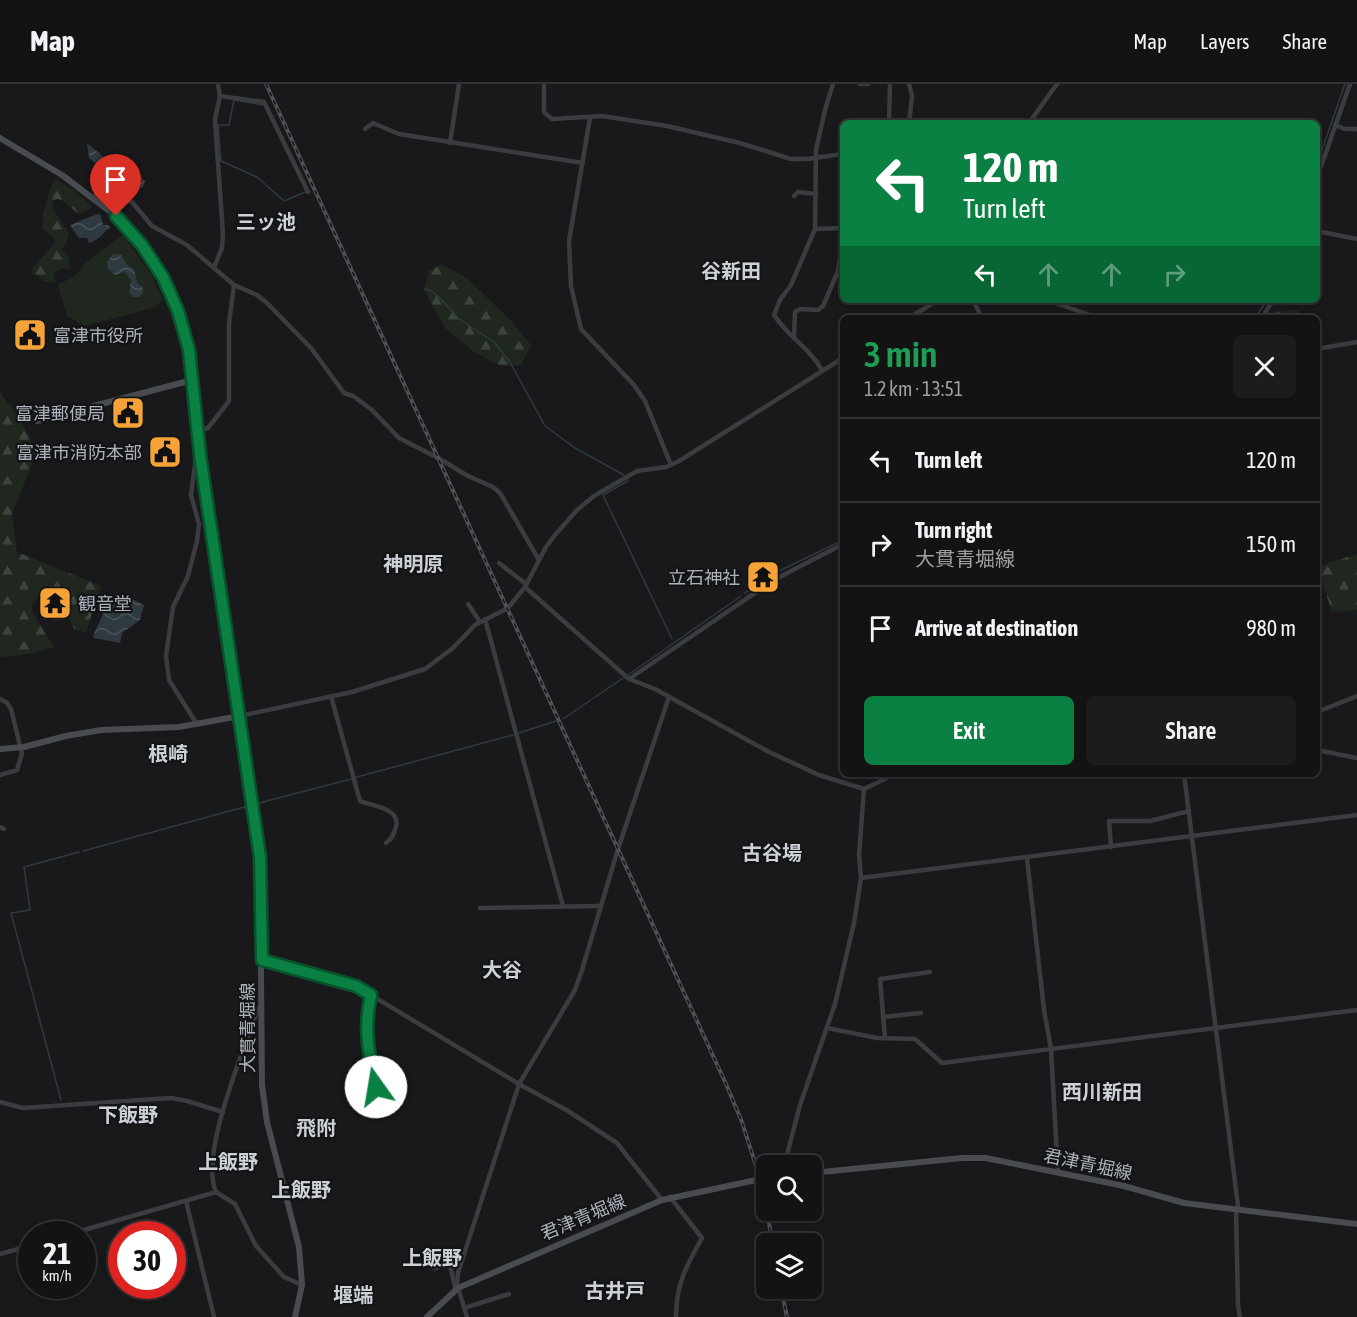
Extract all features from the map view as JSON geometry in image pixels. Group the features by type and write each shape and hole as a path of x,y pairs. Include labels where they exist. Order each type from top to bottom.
{"main road":[{"name":"大貫青堀線","path":"0,138 62,175 116,216 142,245 163,277 184,328 200,455 262,873 264,1106 299,1247 302,1285 295,1317"},
{"path":"37,421 192,380"},
{"path":"0,749 21,747 101,730 157,729 240,716"},
{"name":"君津青堀線","path":"822,1172 975,1157 1124,1186 1184,1203 1357,1224"},
{"name":"君津青堀線","path":"427,1317 456,1289 662,1200 756,1180"}],"street":[{"path":"214,267 222,248 223,235 215,119 220,96 218,84"},
{"path":"450,143 459,84"},
{"path":"544,84 544,112 552,119 602,117 667,126 740,143 791,159 840,154"},
{"path":"822,370 812,354 782,329 774,315 780,300 791,285 815,229 818,140 833,84"},
{"path":"860,84 868,84"},
{"path":"909,84 912,103 909,120"},
{"path":"1031,120 1057,84"},
{"path":"1320,169 1350,84"},
{"path":"889,120 890,86"},
{"path":"220,96 264,102 308,192"},
{"path":"817,109 825,110"},
{"path":"590,118 569,241 568,264 581,329 634,385 645,401 671,465"},
{"path":"365,129 373,123 399,134 583,163"},
{"path":"1335,125 1345,129 1357,129"},
{"path":"93,197 100,192 132,202 152,226 187,245 234,285 250,291 267,303 311,348 344,393 353,396 372,410 399,438 468,476 493,487 500,493 539,560"},
{"path":"794,196 798,192 816,194"},
{"path":"815,229 840,228"},
{"path":"1320,232 1357,239"},
{"path":"794,338 795,312 800,309 818,310 823,306 838,271 840,258"},
{"path":"197,431 208,428 229,400 229,323 234,285"},
{"path":"914,315 933,303"},
{"path":"1056,303 1090,315"},
{"path":"574,335 581,329"},
{"path":"1320,348 1357,342"},
{"path":"240,716 379,685 425,669 453,648 475,625 508,608 525,585 546,547 565,523 594,496 637,471 671,465 840,360"},
{"path":"197,724 169,680 166,656 173,607 188,576 197,541 199,524 191,495 196,457 200,455"},
{"path":"629,679 774,580 840,546"},
{"path":"499,563 629,679 669,697 778,756 819,775 864,789 886,777"},
{"path":"468,604 483,620 563,906"},
{"path":"331,696 360,801 388,811 396,818 397,823 392,839 386,843"},
{"path":"1320,711 1357,696"},
{"path":"456,1289 458,1273 519,1084 575,990 600,906 669,697"},
{"path":"0,699 9,706 22,754 16,770 0,775"},
{"path":"1320,751 1357,758"},
{"path":"1184,777 1238,1206 1236,1210 1240,1317"},
{"path":"787,1155 800,1105 835,1004 854,923 861,878 859,855 864,789"},
{"path":"1111,847 1109,821 1150,821 1189,811"},
{"path":"861,878 1357,815"},
{"path":"1027,858 1044,1010 1051,1049 1058,1173"},
{"path":"480,908 600,906"},
{"path":"262,960 356,986 568,1111 617,1143 662,1200"},
{"path":"885,1038 879,981 881,977 930,972"},
{"path":"371,995 365,1027 367,1048 383,1114"},
{"path":"262,1003 257,1011 223,1112 216,1138 213,1180 216,1192 235,1204 256,1246 284,1277 302,1285"},
{"path":"827,1028 885,1038 915,1039 942,1063 1357,1010"},
{"path":"883,1017 921,1013"},
{"path":"0,1102 23,1108 171,1098 223,1112"},
{"path":"96,1227 216,1192"},
{"path":"670,1197 702,1238 688,1263 676,1296 676,1317"},
{"path":"186,1201 214,1317"},
{"path":"0,1254 18,1249"},
{"path":"434,1268 451,1266 456,1289 467,1317"},
{"path":"464,1308 508,1294"}],"green space":[{"path":"55,179 72,189 93,207 79,214 63,201 57,199 52,202 53,209 69,233 62,249 70,259 68,261 71,268 53,272 55,282 45,282 32,273 31,269 55,243 54,238 42,228 48,196"},
{"path":"123,235 151,274 163,300 156,307 85,326 67,316 58,285 76,275 85,263"},
{"path":"442,264 468,279 510,320 531,345 521,365 501,366 474,352 445,328 424,290 429,271"},
{"path":"1297,310 1301,315 1268,315 1271,312"},
{"path":"0,392 22,423 37,453 12,513 17,552 101,586 86,632 74,629 69,619 52,621 51,609 59,605 61,599 45,594 38,597 31,606 54,647 35,653 0,657"},
{"path":"1357,554 1357,610 1332,612 1320,576 1320,566"}],"water":[{"path":"87,143 124,174 138,174 145,181 143,187 131,198 108,191 110,179 108,174 89,158"},
{"path":"97,214 101,215 103,225 108,225 110,228 89,243 87,238 79,238 70,225"},
{"path":"113,254 121,255 127,265 134,269 137,282 143,288 143,293 139,297 133,297 129,293 131,280 125,272 115,275 108,269 107,262"},
{"path":"126,596 144,605 140,620 122,633 120,643 94,638 104,612"}],"waterway":[{"path":"1320,155 1345,84"},
{"path":"263,105 234,100 229,125 218,125 221,161 257,177 284,201 305,192"},
{"path":"426,289 435,293 458,318 494,342 510,362 545,426 575,448 624,475"},
{"path":"1257,315 1265,303"},
{"path":"628,481 603,495 672,639"},
{"path":"745,593 779,571 840,541"},
{"path":"628,675 741,596"},
{"path":"563,719 623,678"},
{"path":"519,733 556,721"},
{"path":"357,777 513,735"},
{"path":"259,803 351,779"},
{"path":"83,851 248,806"},
{"path":"61,1100 11,913 30,910 24,867 79,852"}],"railway":[{"path":"266,84 726,1084 742,1122 761,1182 771,1233"},
{"path":"783,1299 787,1317"}],"place":[{"name":"富津市役所","path":"30,335"},
{"name":"富津郵便局","path":"128,413"},
{"name":"富津市消防本部","path":"165,452"},
{"name":"立石神社","path":"763,577"},
{"name":"観音堂","path":"55,603"}],"district":[{"name":"三ッ池","path":"266,221"},
{"name":"谷新田","path":"731,270"},
{"name":"神明原","path":"413,563"},
{"name":"根崎","path":"168,753"},
{"name":"古谷場","path":"772,852"},
{"name":"大谷","path":"502,969"},
{"name":"西川新田","path":"1102,1091"},
{"name":"下飯野","path":"128,1114"},
{"name":"飛附","path":"316,1127"},
{"name":"上飯野","path":"228,1161"},
{"name":"上飯野","path":"301,1189"},
{"name":"上飯野","path":"432,1257"},
{"name":"古井戸","path":"615,1290"},
{"name":"堰端","path":"353,1294"}],"route":[{"path":"116,216 142,245 163,277 178,311 189,350 200,455 262,873 262,960 356,986 371,995 365,1027 367,1048 376,1087"}]}
